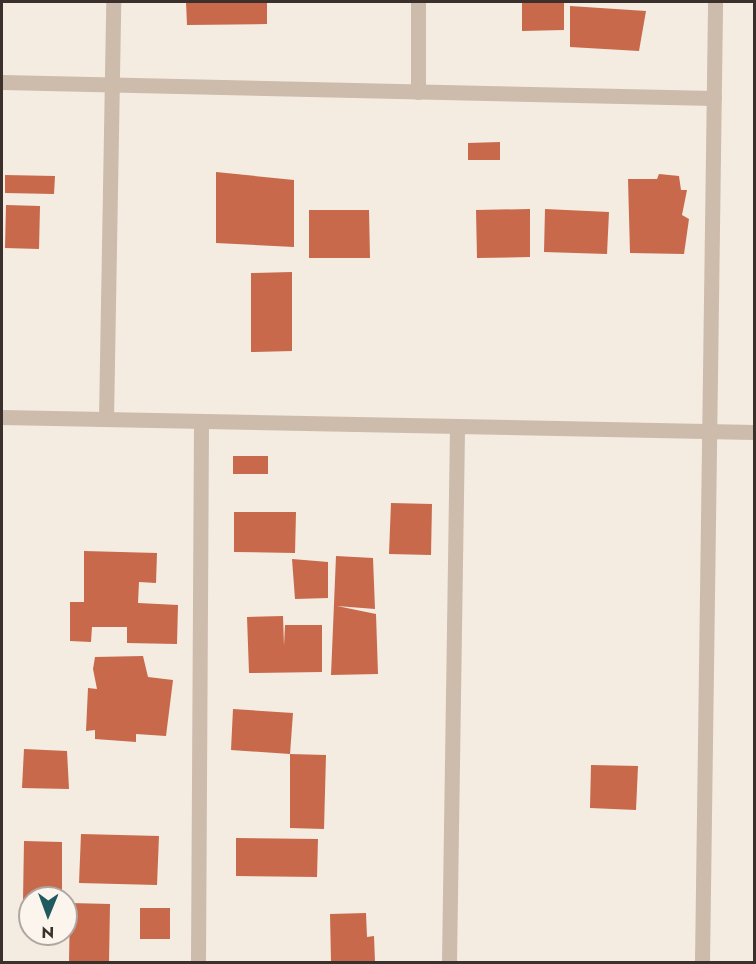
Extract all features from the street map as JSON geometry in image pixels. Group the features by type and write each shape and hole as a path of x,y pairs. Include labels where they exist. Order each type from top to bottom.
{"street":[{"path":"106,419 113,2"},
{"path":"418,2 418,92"},
{"path":"702,963 716,2"},
{"path":"2,82 714,98"},
{"path":"2,417 754,432"},
{"path":"198,963 201,421"},
{"path":"449,963 457,426"}],"building":[{"path":"186,2 267,2 267,24 187,25"},
{"path":"522,2 564,2 564,30 522,31"},
{"path":"570,6 646,11 639,51 570,47"},
{"path":"500,142 500,160 468,160 468,143"},
{"path":"216,172 294,180 294,247 216,243"},
{"path":"659,174 679,176 681,190 687,190 682,215 689,219 684,254 630,253 628,179 657,179"},
{"path":"5,175 55,176 54,194 5,193"},
{"path":"6,205 40,206 39,249 5,248"},
{"path":"530,209 530,257 477,258 476,210"},
{"path":"545,209 609,212 607,254 544,252"},
{"path":"309,210 369,210 370,258 309,258"},
{"path":"292,272 292,351 251,352 251,273"},
{"path":"233,456 268,456 268,474 233,474"},
{"path":"391,503 432,504 431,555 389,554"},
{"path":"234,512 296,512 295,553 234,552"},
{"path":"84,551 157,553 156,583 139,582 138,603 178,605 177,644 127,643 127,627 92,627 91,642 70,641 70,602 84,602"},
{"path":"336,556 373,558 375,609 337,606 376,614 378,674 331,675"},
{"path":"292,559 328,562 328,598 295,599"},
{"path":"283,616 284,646 285,625 322,625 322,672 249,673 247,617"},
{"path":"143,656 148,677 173,680 166,736 136,734 136,742 95,739 95,730 86,731 88,688 97,689 93,669 95,657"},
{"path":"233,709 293,713 290,754 231,750"},
{"path":"24,749 67,751 69,789 22,788"},
{"path":"290,754 326,755 324,829 290,828"},
{"path":"591,765 638,766 636,810 590,808"},
{"path":"81,834 159,836 157,885 79,883"},
{"path":"236,838 318,839 317,877 236,876"},
{"path":"24,841 62,842 62,886 23,886"},
{"path":"78,903 110,904 109,962 69,962 69,946 78,946"},
{"path":"140,908 170,908 170,939 140,939"},
{"path":"366,913 367,937 374,936 375,962 331,962 330,914"}]}
